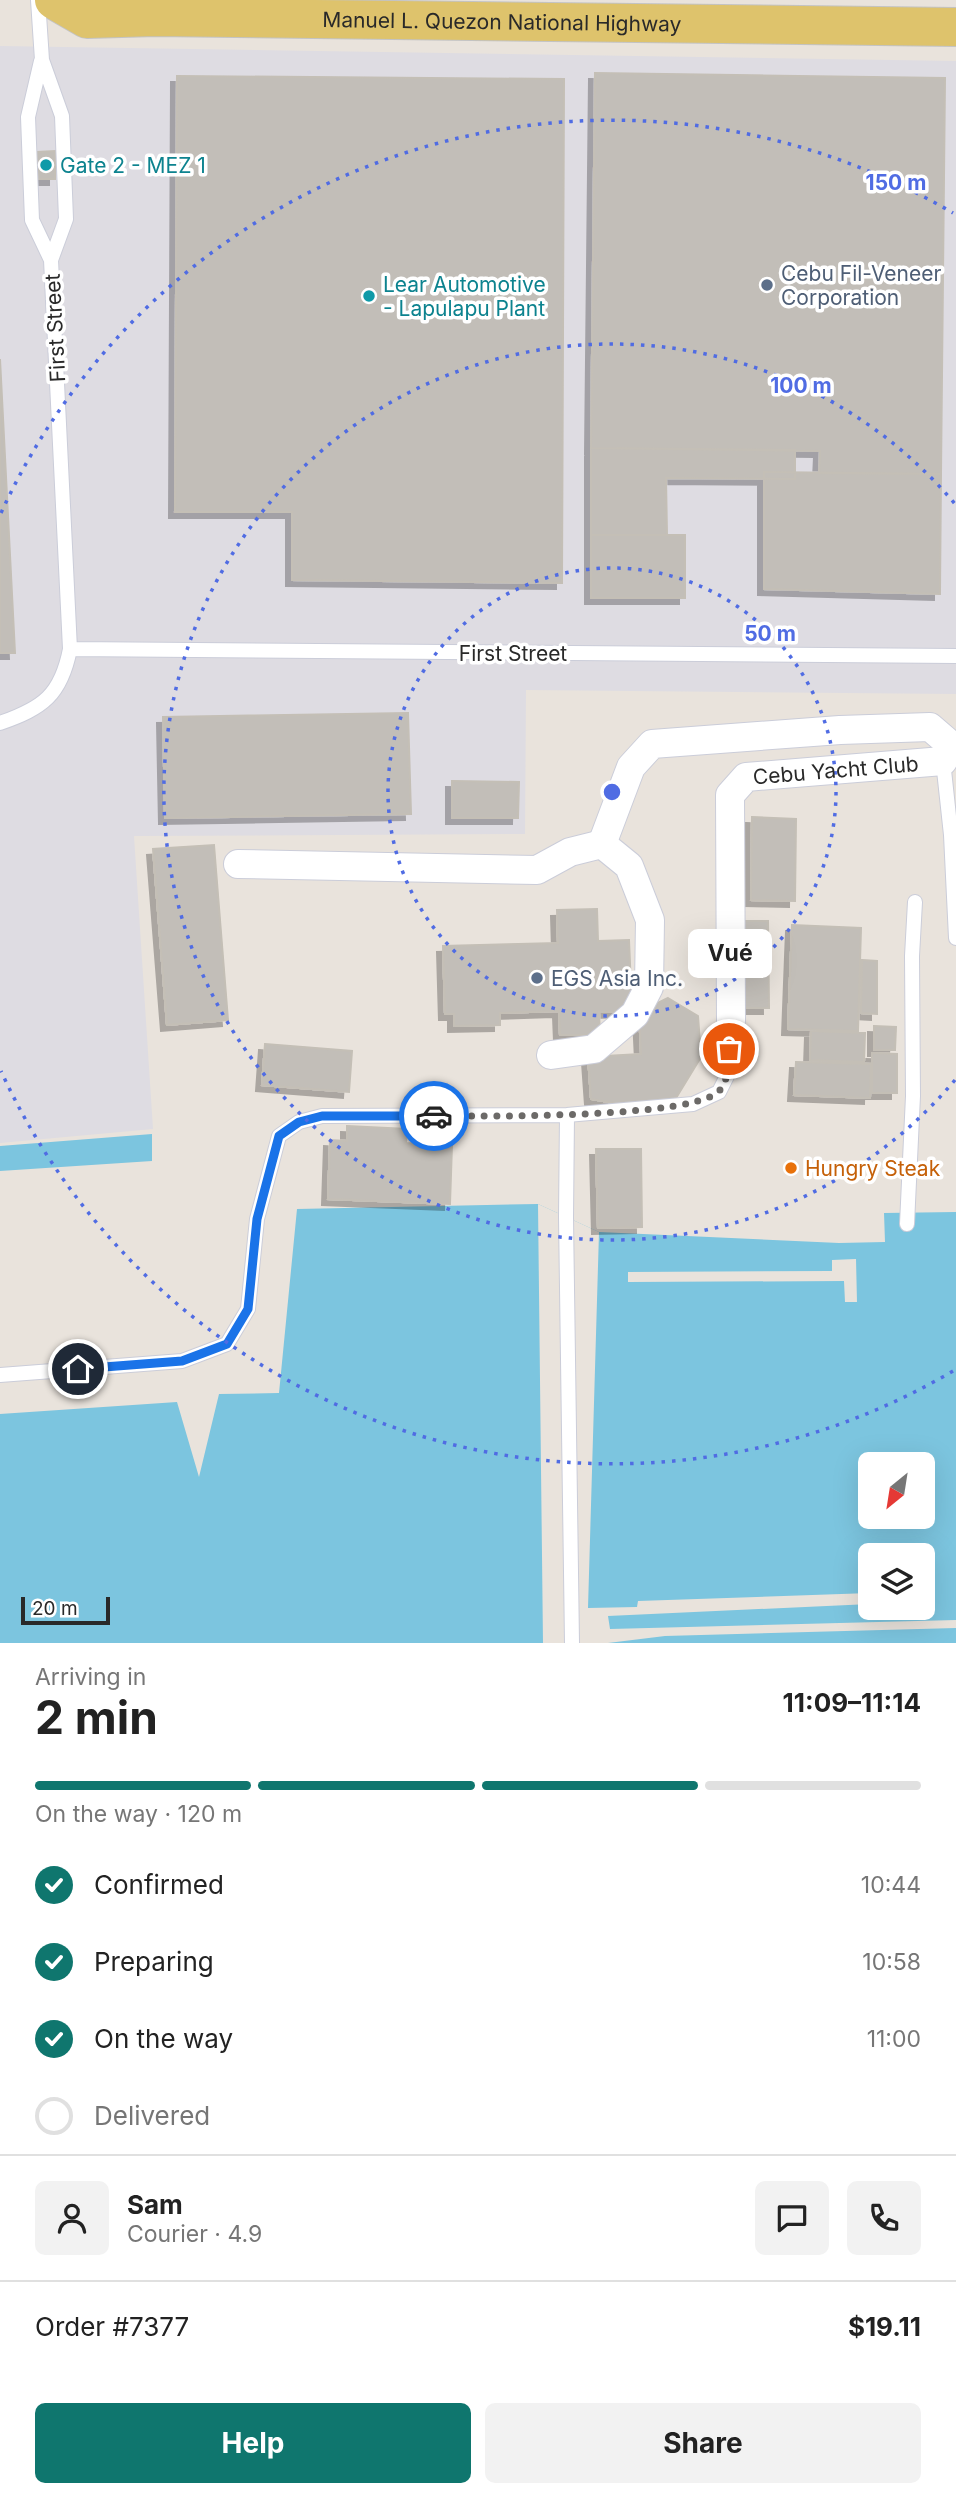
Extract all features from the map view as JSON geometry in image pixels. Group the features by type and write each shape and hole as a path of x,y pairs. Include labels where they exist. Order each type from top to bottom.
{"main road":[{"name":"Manuel L. Quezon National Highway","path":"54,0 87,19 155,17 956,27"}],"street":[{"path":"603,844 632,767 652,744 840,730 930,727 950,750"},
{"name":"Cebu Yacht Club","path":"731,1021 730,795 746,777 950,750"},
{"path":"238,864 537,870 570,852 603,844"},
{"path":"551,1055 594,1049 635,1014 649,987 650,920 629,866 603,844"}],"lane":[{"name":"First Street","path":"0,723 24,715 44,704 61,680 70,649 51,260 32,220 28,117 41,60 38,0"},
{"name":"First Street","path":"41,60 62,116 66,219 51,260"},
{"name":"First Street","path":"70,649 956,656"},
{"path":"950,750 956,938"},
{"path":"907,1224 913,1097 912,956 915,902"},
{"path":"0,1376 182,1361 227,1344 248,1309 257,1219 279,1136 299,1122 322,1116 567,1115 693,1104 719,1092 727,1076 731,1021"},
{"path":"567,1115 572,1643"}],"shaded area":[{"path":"0,46 956,61 956,694 526,690 525,834 134,836 153,1129 0,1143"}],"water":[{"path":"152,1134 152,1161 0,1171 0,1146"},
{"path":"538,1204 599,1232 839,1243 885,1242 884,1213 956,1212 956,1643 0,1643 0,1414 177,1402 199,1477 219,1394 279,1393 297,1209"}],"pier":[{"path":"538,1204 599,1232 588,1608 637,1607 638,1601 858,1593 858,1605 608,1616 610,1629 956,1620 956,1628 665,1636 608,1643 543,1643"},
{"path":"856,1259 857,1302 845,1302 844,1281 628,1282 628,1272 832,1271 832,1260"}],"building":[{"path":"595,73 945,78 941,474 819,473 820,451 591,448"},
{"name":"Lear Automotive - Lapulapu Plant","path":"177,76 564,79 562,583 292,580 292,512 175,512"},
{"name":"Gate 2 - MEZ 1","path":"55,151 55,179 38,179 37,152"},
{"path":"0,359 15,653 0,653"},
{"path":"591,448 795,450 795,479 666,478 667,535 591,535"},
{"path":"764,472 941,474 940,594 764,589"},
{"path":"591,535 685,535 685,598 591,598"},
{"path":"408,713 411,814 165,818 163,717"},
{"path":"452,781 519,782 518,818 452,818"},
{"path":"752,817 796,819 795,901 751,900"},
{"path":"214,845 228,1020 167,1025 153,849"},
{"name":"EGS Asia Inc.","path":"597,909 598,941 629,940 632,1011 599,1012 600,1035 560,1035 559,1011 500,1013 500,1025 454,1026 454,1014 445,1014 443,946 558,943 557,910"},
{"path":"732,921 768,921 769,1008 733,1008"},
{"path":"792,925 861,928 858,1031 788,1029"},
{"path":"862,960 877,961 877,1014 861,1013"},
{"path":"668,998 698,1016 701,1057 676,1098 619,1104 591,1099 588,1057 641,1054 639,1012"},
{"path":"874,1026 896,1027 895,1050 874,1050"},
{"path":"811,1031 865,1033 864,1062 810,1060"},
{"path":"265,1044 352,1051 349,1092 262,1085"},
{"path":"872,1053 897,1054 897,1093 872,1093"},
{"path":"796,1062 871,1064 870,1098 794,1095"},
{"path":"347,1126 407,1129 406,1143 452,1145 450,1204 328,1199 330,1140 347,1141"},
{"path":"596,1149 641,1149 642,1227 598,1228"}],"way so far":[{"path":"434,1116 567,1115 693,1104 719,1092 727,1076 729,1049"}],"place":[{"name":"Gate 2 - MEZ 1","path":"46,165"},
{"name":"Cebu Fil-Veneer Corporation","path":"767,285"},
{"name":"Lear Automotive - Lapulapu Plant","path":"369,296"},
{"name":"EGS Asia Inc.","path":"537,978"},
{"name":"Vué","path":"729,1049"},
{"name":"Hungry Steak","path":"791,1168"}],"route":[{"path":"78,1369 182,1361 227,1344 248,1309 257,1219 279,1136 299,1122 322,1116 434,1116"}]}
